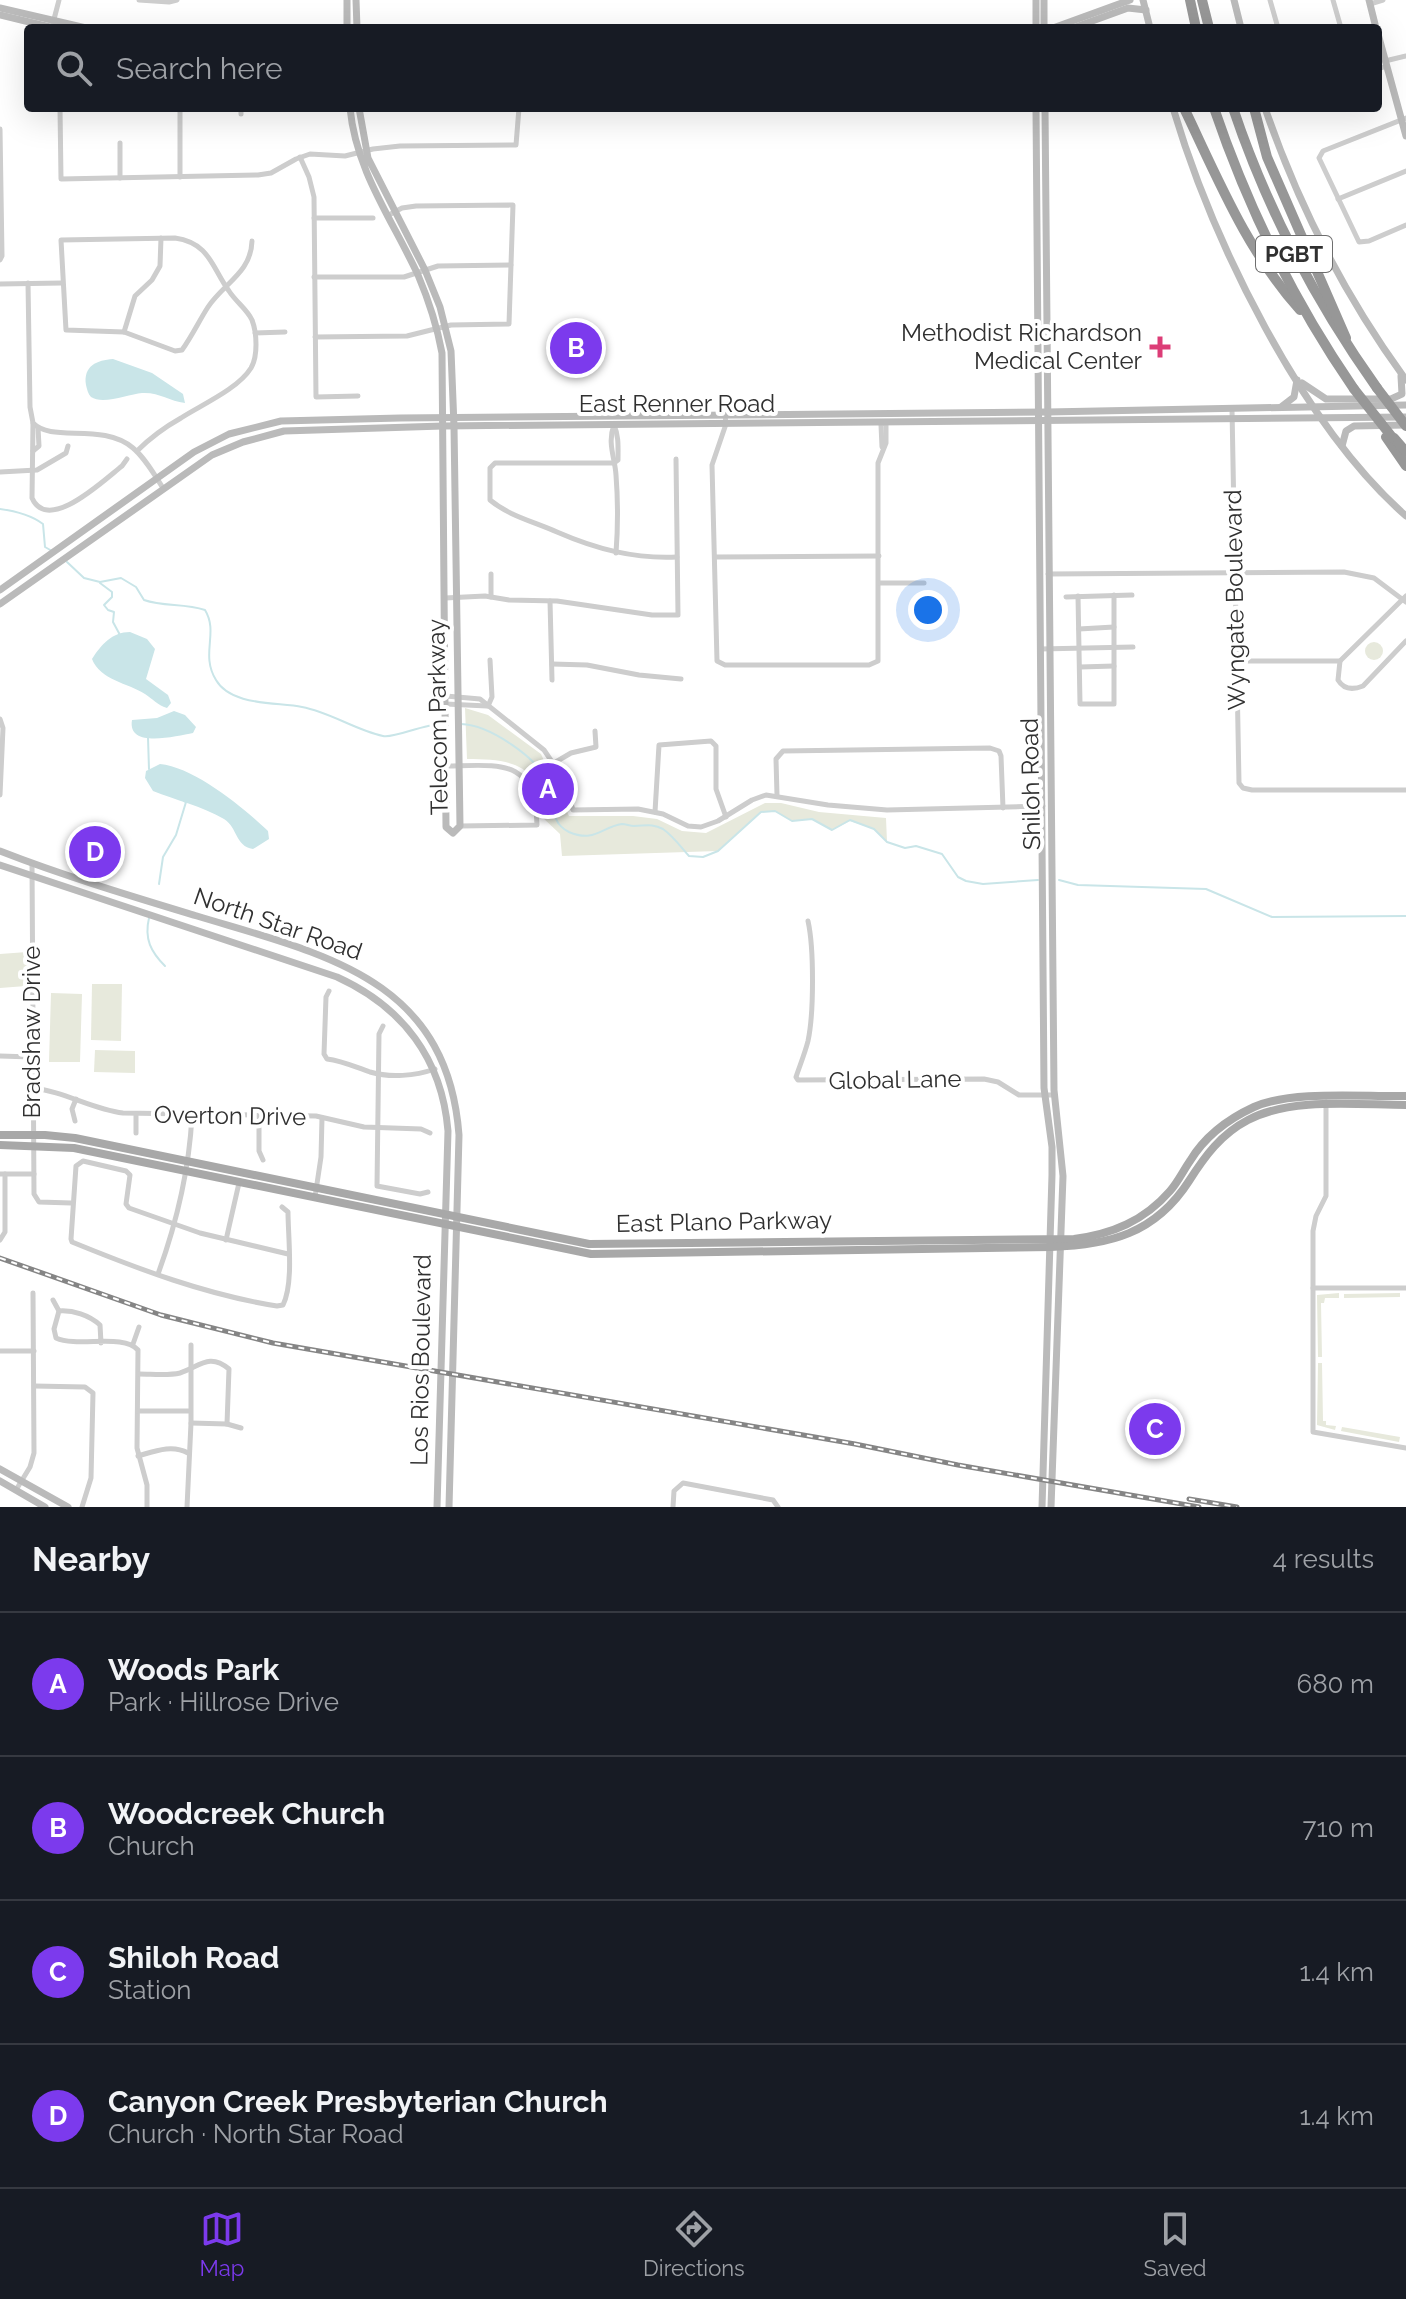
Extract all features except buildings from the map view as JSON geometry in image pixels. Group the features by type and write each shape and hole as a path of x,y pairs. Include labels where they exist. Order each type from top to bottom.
{"highway":[{"path":"1190,0 1195,24"},
{"path":"1202,0 1208,24"},
{"path":"1186,112 1236,219 1281,288 1311,322"},
{"name":"PGBT","path":"1216,112 1258,223 1311,322 1389,437"},
{"name":"PGBT","path":"1235,112 1270,206 1312,287 1348,347 1406,426"},
{"path":"1255,112 1267,157 1345,330 1348,347"},
{"path":"1389,437 1406,452"},
{"path":"1389,437 1406,466"}],"main road":[{"path":"347,0 347,24"},
{"path":"356,0 357,24"},
{"path":"1036,0 1036,24"},
{"path":"1044,0 1044,24"},
{"path":"1081,24 1130,0"},
{"path":"1143,0 1149,24"},
{"path":"1234,0 1240,24"},
{"path":"1369,2 1375,24"},
{"path":"0,7 50,24"},
{"path":"1067,24 1128,8 1146,10"},
{"path":"0,15 48,24"},
{"path":"1383,65 1404,118 1406,136"},
{"name":"Telecom Parkway","path":"351,112 362,152 421,272 441,327 452,367 460,826 453,833 446,827 441,327"},
{"name":"Telecom Parkway","path":"359,112 362,152"},
{"name":"Shiloh Road","path":"1036,112 1037,232 1048,412 1040,649 1045,717 1055,1095 1063,1165 1049,1327 1042,1507"},
{"name":"Shiloh Road","path":"1045,112 1046,235 1038,422 1038,499 1049,649 1045,717"},
{"path":"1174,112 1197,181 1217,226 1254,303 1297,380 1367,478 1406,516"},
{"path":"1267,112 1313,226 1372,331 1404,377 1402,394 1391,399 1326,399 1297,380"},
{"path":"1037,232 1046,235"},
{"path":"1279,407 1294,397 1297,380"},
{"name":"East Renner Road","path":"0,590 212,442 264,424 299,420 454,422 883,418 1406,405"},
{"path":"1149,421 1150,415 1159,410"},
{"path":"1120,421 1127,411"},
{"name":"East Renner Road","path":"883,418 1068,422 1406,417"},
{"name":"East Renner Road","path":"0,604 212,455 268,434 443,422"},
{"path":"1047,477 1050,472 1051,435 1061,424 1068,422"},
{"path":"1342,446 1346,431 1354,426 1406,426"},
{"path":"1038,499 1047,499"},
{"path":"25,572 31,581"},
{"name":"North Star Road","path":"0,851 294,945 352,968 392,995 421,1027 443,1065 451,1088 458,1122 456,1222"},
{"name":"North Star Road","path":"0,865 288,960 346,981 384,1004 409,1030 433,1069 443,1098 447,1123 445,1219"},
{"path":"191,928 195,915"},
{"name":"Shiloh Road","path":"1048,919 1045,1096 1052,1147 1058,1327 1051,1507"},
{"path":"288,960 294,945"},
{"path":"1044,1026 1054,1026"},
{"name":"East Plano Parkway","path":"1326,1102 1406,1096"},
{"name":"East Plano Parkway","path":"0,1135 60,1136 608,1255 757,1252 892,1245 1056,1243 1107,1233 1148,1218 1209,1135 1268,1102 1284,1099 1406,1105"},
{"path":"447,1123 458,1122"},
{"name":"East Plano Parkway","path":"0,1145 74,1148 188,1166 239,1182 316,1193"},
{"name":"Los Rios Boulevard","path":"437,1507 445,1219"},
{"name":"Los Rios Boulevard","path":"449,1506 456,1222"},
{"name":"East Plano Parkway","path":"538,1239 608,1245 756,1241 892,1245"},
{"path":"756,1241 757,1252"},
{"path":"681,1243 681,1253"},
{"path":"608,1245 608,1255"},
{"path":"442,1303 454,1304"},
{"path":"1049,1327 1058,1327"},
{"path":"439,1449 450,1449"},
{"path":"0,1469 68,1507"},
{"path":"0,1481 45,1507"},
{"path":"437,1507 449,1506"}],"street":[{"path":"0,7 1,0"},
{"path":"53,24 59,0"},
{"path":"139,0 177,0"},
{"path":"1270,0 1277,24"},
{"path":"1333,0 1340,24"},
{"path":"1369,2 1383,0"},
{"path":"1383,65 1406,56"},
{"path":"60,112 61,179 263,174 300,157 319,154 338,156 400,146 516,145 519,112"},
{"path":"180,112 180,177"},
{"path":"1404,118 1319,155 1361,244 1406,225"},
{"path":"0,129 0,260"},
{"path":"120,143 120,178"},
{"path":"300,157 312,186 316,397 358,396"},
{"path":"1338,199 1406,171"},
{"path":"315,337 407,336 441,327 509,324 513,205 416,206 391,214"},
{"path":"314,218 373,218"},
{"path":"124,332 135,296 152,280 160,266 161,238"},
{"path":"137,451 247,374 255,356 255,333 248,314 226,287 218,268 202,250 180,239 61,240 66,330 124,332 178,351 188,342 208,307 226,287 245,268 252,241"},
{"path":"314,277 391,278 438,266 511,265"},
{"path":"28,283 33,502 43,510 62,510 122,466 127,459"},
{"path":"0,284 62,283"},
{"path":"255,333 285,332"},
{"name":"Wyngate Boulevard","path":"1232,409 1237,775 1243,788 1406,790"},
{"path":"726,420 712,465 717,661 725,665 869,665 879,658 878,463 883,448 883,418"},
{"path":"614,421 618,451 618,460 614,463 492,465 490,500 529,522 579,543 616,553 677,557"},
{"path":"33,423 45,431 103,433 124,441 137,451 163,488"},
{"path":"33,451 39,446 38,428"},
{"path":"0,472 45,466 66,453 68,446"},
{"path":"445,598 550,601 652,615 678,615 676,459"},
{"path":"614,463 616,553"},
{"path":"715,557 879,556"},
{"path":"491,574 491,597"},
{"path":"1043,574 1360,574 1382,583 1405,599 1340,661 1337,674 1341,684 1350,689 1363,686 1406,641"},
{"path":"880,583 924,583"},
{"path":"1078,596 1080,704 1114,704 1114,595"},
{"path":"1066,597 1132,595"},
{"path":"550,601 552,680"},
{"path":"1079,629 1114,627"},
{"path":"1040,649 1133,647"},
{"path":"488,706 492,697 490,660"},
{"path":"1235,661 1340,661"},
{"path":"552,664 573,663 681,679"},
{"path":"1080,667 1114,666"},
{"path":"475,706 476,698"},
{"path":"457,703 476,698 544,750 563,778 573,810 655,812 693,827 708,825 726,817 759,796 777,795 864,809 1046,806"},
{"path":"446,700 488,706"},
{"path":"0,719 3,728 0,795"},
{"path":"554,763 571,753 596,747 595,731"},
{"path":"655,812 659,745 711,741 716,744 716,789 726,817"},
{"path":"777,795 776,759 783,751 990,748 999,751 1003,808"},
{"path":"447,766 500,766 519,774 533,791 537,825 460,826"},
{"name":"Bradshaw Drive","path":"32,862 32,1145 36,1200 71,1203"},
{"name":"Global Lane","path":"808,921 811,1018 809,1037 796,1077 798,1080 984,1079 998,1082 1019,1095 1055,1095"},
{"path":"329,991 326,997 324,1054 327,1059 378,1074 413,1075 443,1065"},
{"path":"383,1026 379,1034 377,1186 420,1194 428,1192"},
{"path":"0,1056 32,1057"},
{"name":"Overton Drive","path":"32,1088 47,1090 103,1110 136,1114 322,1118 376,1128 421,1129 430,1133"},
{"path":"75,1121 72,1109 76,1099"},
{"path":"1326,1102 1326,1196 1313,1225 1313,1432 1406,1448"},
{"path":"136,1114 136,1133"},
{"path":"158,1274 175,1226 188,1166 192,1116"},
{"path":"259,1116 259,1151 263,1160"},
{"path":"316,1193 322,1118"},
{"path":"282,1207 288,1212 288,1254 288,1283 283,1305 218,1293 72,1242 73,1178 78,1163 83,1161 126,1171 130,1180 126,1204 175,1226 288,1254"},
{"path":"0,1240 5,1232 2,1174 34,1174"},
{"path":"226,1240 239,1182"},
{"path":"1313,1288 1406,1288"},
{"path":"16,1490 30,1467 34,1453 33,1293"},
{"path":"53,1300 59,1311 54,1329 56,1338 65,1342 133,1344 138,1350 138,1456 147,1485 147,1507"},
{"path":"59,1311 81,1314 95,1320 100,1325 101,1343"},
{"path":"133,1344 139,1327"},
{"path":"187,1507 191,1345"},
{"path":"0,1351 34,1351"},
{"path":"139,1374 180,1373 207,1361 222,1363 229,1369 227,1424"},
{"path":"34,1386 90,1389 93,1404 91,1478 82,1507"},
{"path":"138,1411 189,1411"},
{"path":"191,1423 227,1424 241,1428"},
{"path":"138,1456 163,1449 180,1449 188,1454"},
{"path":"673,1507 674,1491 678,1486 689,1484 773,1500 778,1507"}],"shaded area":[{"path":"1374,642 1383,651 1374,660 1365,651"},
{"path":"465,708 488,715 541,754 569,816 633,816 657,819 682,831 706,833 765,803 781,803 819,812 886,818 887,842 874,829 850,821 832,830 812,819 792,821 775,811 761,812 718,851 562,856 560,834 542,817 541,799 530,775 511,763 467,759"},
{"path":"27,952 26,986 0,988 0,954"},
{"path":"92,984 122,984 121,1041 91,1040"},
{"path":"51,993 82,994 80,1062 49,1062"},
{"path":"95,1050 135,1051 135,1073 94,1072"},
{"path":"1339,1293 1339,1298 1325,1298 1321,1303 1322,1357 1318,1357 1317,1295"},
{"path":"1400,1293 1400,1297 1344,1298 1344,1294"},
{"path":"1318,1363 1322,1363 1323,1421 1326,1425 1336,1426 1335,1430 1317,1425"},
{"path":"1342,1427 1400,1437 1399,1442 1341,1431"}],"water":[{"path":"113,359 152,373 183,394 185,403 148,393 109,400 91,397 86,385 89,369 92,365"},
{"path":"130,632 147,639 155,649 146,679 168,695 171,703 167,708 101,672 92,659 108,640"},
{"path":"174,711 185,715 196,727 193,733 145,738 132,729 132,720 157,718"},
{"path":"160,764 188,772 218,790 268,831 269,839 253,849 247,847 224,819 153,791 145,778 146,771"}],"waterway":[{"path":"0,509 23,514 43,524 45,547 52,551"},
{"path":"67,562 84,578 100,582 121,578 136,587 144,600 205,610 210,627 210,661 216,680 223,688 243,699 312,709 383,736 443,724"},
{"path":"100,583 112,592 112,597 104,605 114,612 113,622 120,635"},
{"path":"461,724 499,737 535,764 549,784 558,823 578,835 592,835 622,824 655,826 670,835 689,856 703,857 718,851 761,812 775,811 792,821 812,819 832,830 850,820 874,829 887,842 942,854 958,877 966,881 983,884 1038,880"},
{"path":"148,737 149,769"},
{"path":"159,884 163,857 176,835 184,801"},
{"path":"1059,880 1078,885 1206,889 1272,917 1406,916"},
{"path":"149,918 147,932 150,945 165,966"}],"railway":[{"path":"0,1258 161,1315 273,1343 1199,1507"},
{"path":"1189,1499 1237,1507"}],"place":[{"name":"Methodist Richardson Medical Center","path":"1160,347"},
{"name":"Woodcreek Church","path":"576,348"},
{"name":"Woods Park","path":"548,789"},
{"name":"Canyon Creek Presbyterian Church","path":"95,852"},
{"name":"Shiloh Road","path":"1155,1429"}]}
